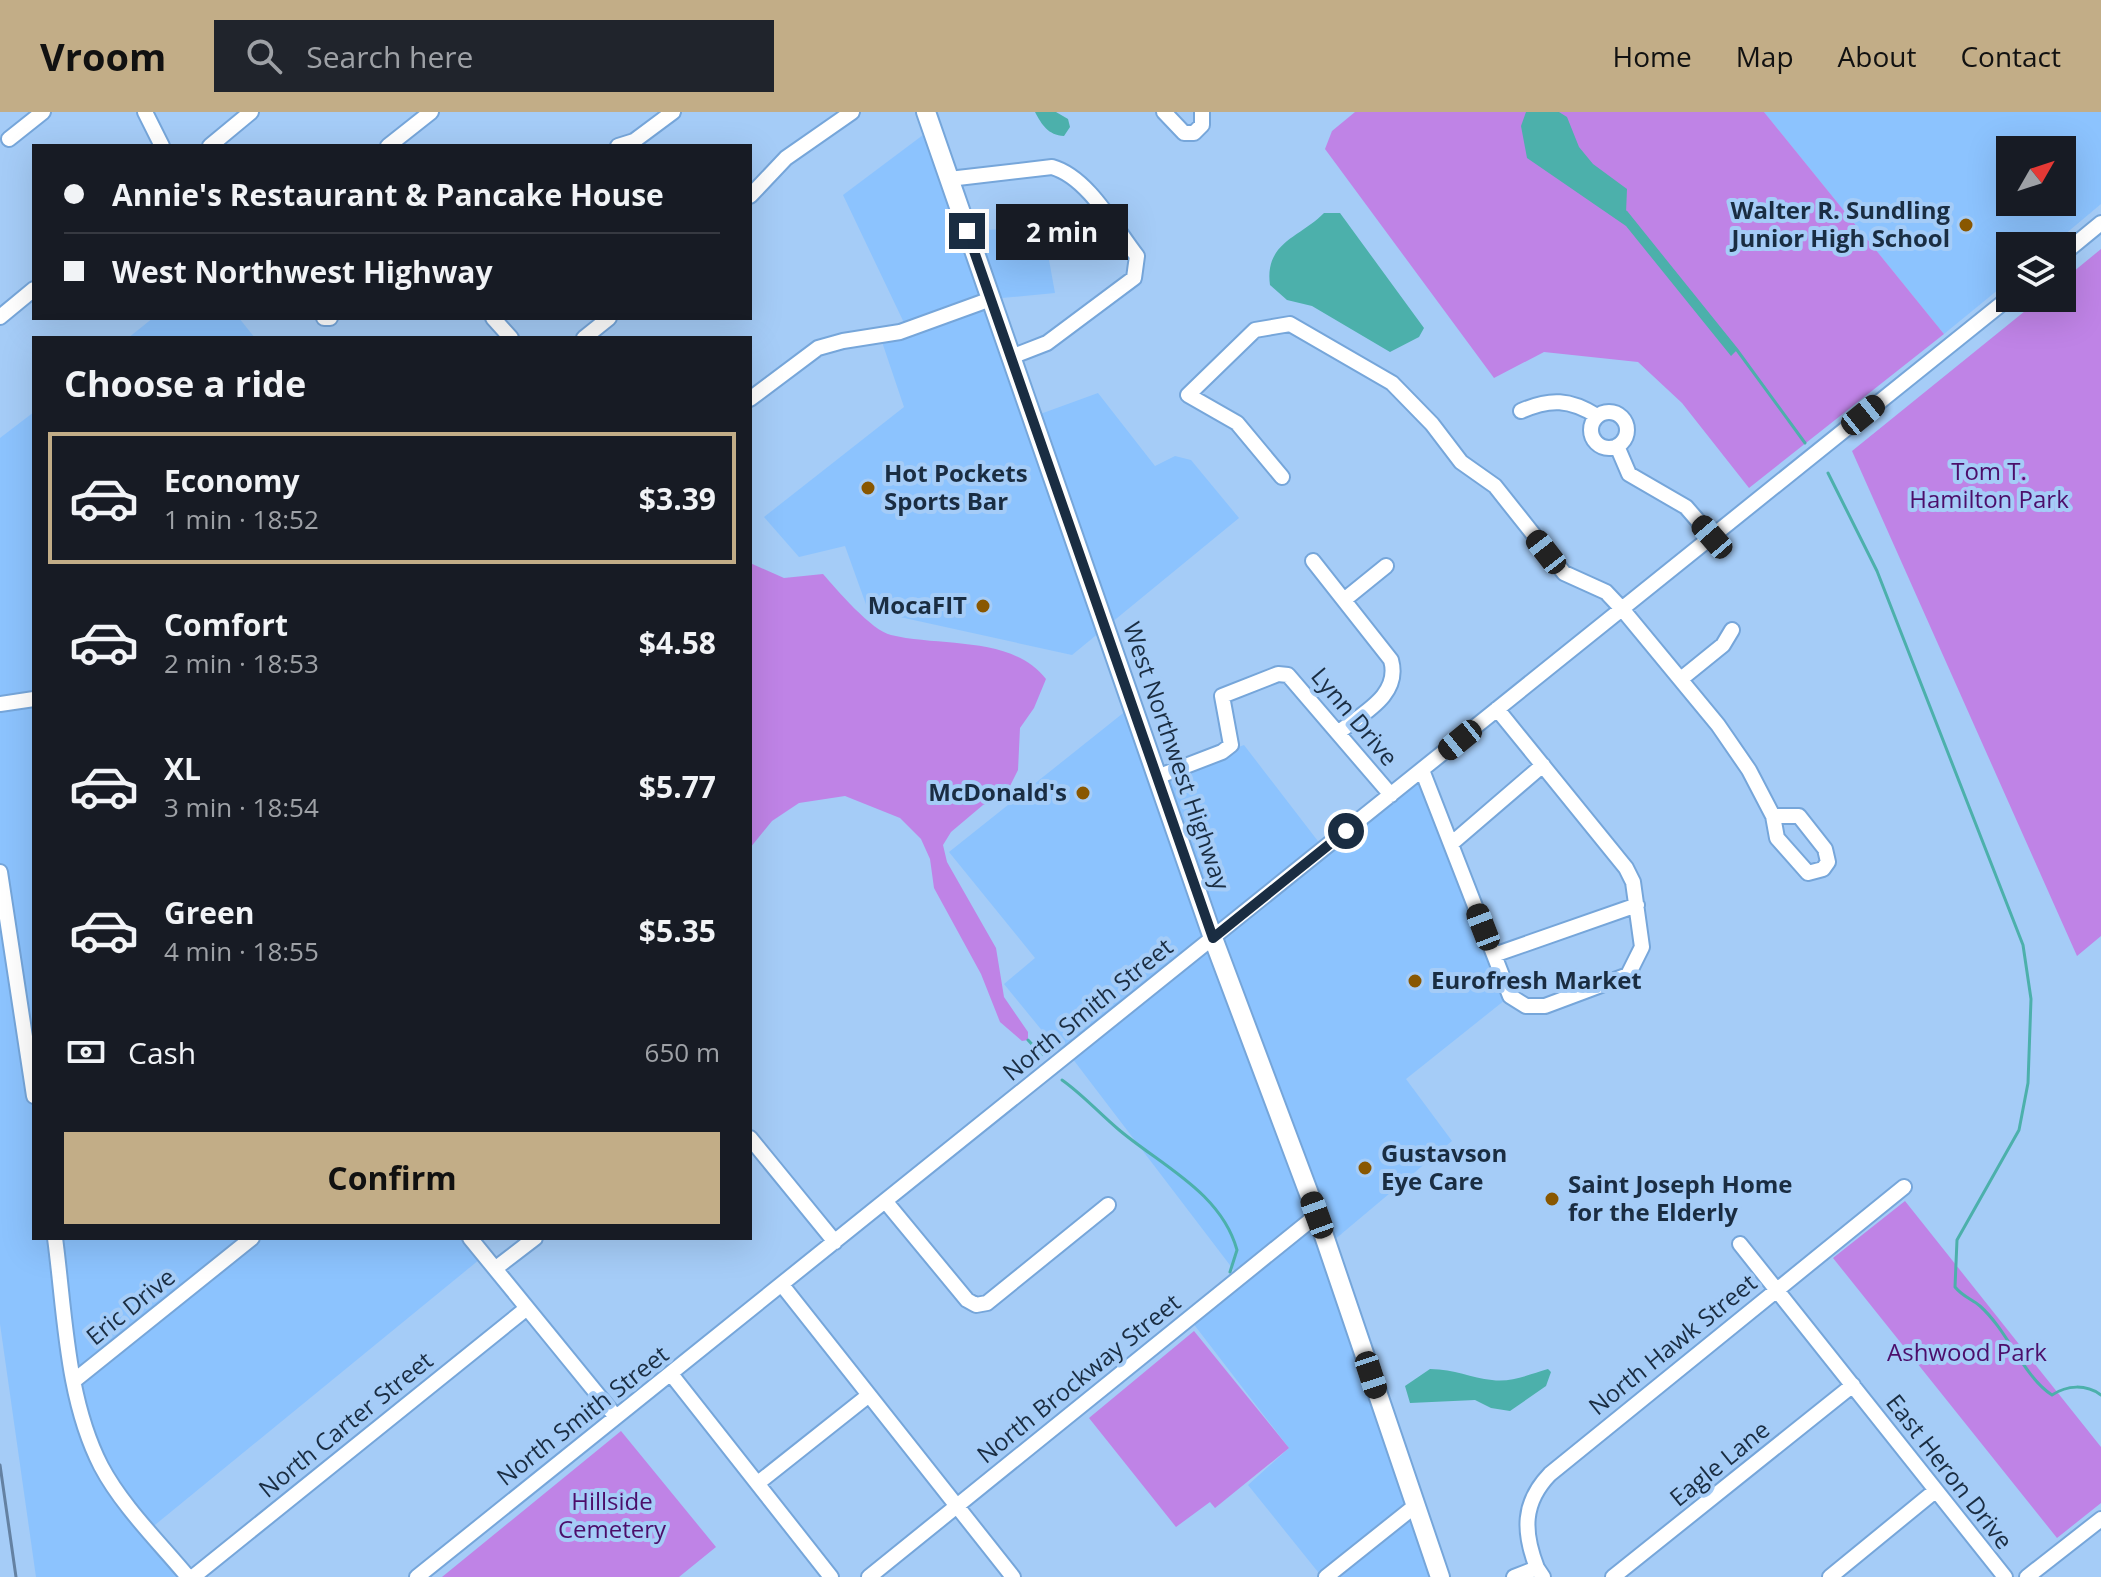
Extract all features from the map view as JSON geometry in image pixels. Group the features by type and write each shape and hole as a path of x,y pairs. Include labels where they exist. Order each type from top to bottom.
{"main road":[{"name":"West Northwest Highway","path":"926,112 1213,938 1317,1215 1440,1577"}],"street":[{"path":"9,139 43,112"},
{"path":"145,112 161,144"},
{"path":"212,144 251,112"},
{"path":"391,144 431,112"},
{"path":"624,144 634,141 673,112"},
{"path":"752,194 786,158 852,112"},
{"path":"1164,112 1184,133 1194,133 1202,125 1202,112"},
{"path":"949,179 1052,167 1065,171 1078,182 1137,256 1134,278 1047,343 1011,357"},
{"path":"2076,244 2101,223"},
{"path":"0,317 32,291"},
{"path":"752,398 818,348 900,332 991,299"},
{"name":"North Smith Street","path":"417,1577 1996,308"},
{"path":"495,320 509,336"},
{"path":"586,336 606,320"},
{"path":"1282,477 1237,423 1188,395 1255,330 1290,324 1392,383 1432,424 1461,462 1495,486 1564,573 1606,592 1681,679 1749,770 1773,816 1777,838 1808,873 1823,869 1828,862 1825,849 1799,816 1773,816"},
{"path":"1521,411 1542,402 1561,400 1597,416 1614,412 1623,418 1626,436 1617,446 1601,446 1594,439 1591,427 1597,416"},
{"path":"1617,446 1629,474 1686,507 1712,537"},
{"path":"1313,561 1391,660 1394,681 1385,694 1339,732"},
{"path":"1344,600 1386,566"},
{"path":"1681,679 1723,645 1732,630"},
{"name":"Lynn Drive","path":"1157,777 1222,752 1231,745 1222,696 1278,674 1296,680 1391,795"},
{"path":"0,704 32,699"},
{"path":"1422,770 1510,996 1526,1006 1545,1006 1628,975 1642,947 1633,882 1626,868 1497,709"},
{"path":"1451,844 1543,765"},
{"path":"0,872 32,1083"},
{"path":"1494,955 1637,905"},
{"path":"752,1140 835,1242"},
{"name":"North Hawk Street","path":"1540,1572 1528,1545 1526,1513 1541,1483 1904,1187"},
{"path":"886,1202 967,1300 976,1305 987,1303 1108,1205"},
{"name":"North Brockway Street","path":"869,1577 1317,1215"},
{"path":"55,1240 82,1416 102,1467 190,1577"},
{"name":"Eric Drive","path":"75,1380 250,1240"},
{"path":"472,1240 616,1417"},
{"path":"496,1268 532,1240"},
{"name":"East Heron Drive","path":"1740,1244 2005,1577"},
{"path":"782,1285 1013,1577"},
{"name":"North Carter Street","path":"190,1577 527,1308"},
{"path":"671,1374 831,1577"},
{"name":"Eagle Lane","path":"1613,1577 1853,1385"},
{"path":"758,1483 869,1395"},
{"path":"1830,1577 1935,1491"},
{"path":"1326,1577 1415,1506"},
{"path":"2027,1577 2101,1519"},
{"path":"1514,1577 1540,1572"}],"shaded area":[{"path":"1035,112 1056,112 1068,119 1070,127 1064,136 1054,134 1043,125"},
{"path":"1526,112 1559,112 1567,117 1579,147 1593,164 1627,189 1626,213 1737,350 1731,356 1626,226 1527,158 1521,126"},
{"name":"Walter R. Sundling Junior High School","path":"1764,112 2101,112 2101,204 2068,232 1996,232 1996,291 1944,334"},
{"path":"931,129 967,231 1043,227 1055,293 991,299 1032,417 1098,393 1155,466 1175,456 1191,460 1239,518 1072,655 868,610 845,546 799,557 764,517 904,407 880,336 907,329 843,195"},
{"path":"1324,213 1340,213 1424,328 1419,337 1390,352 1312,306 1287,300 1270,285 1270,271 1278,250"},
{"path":"150,320 241,320 253,336 130,336"},
{"path":"32,414 32,1240 473,1240 485,1255 150,1529 188,1577 36,1577 0,1324 0,438"},
{"path":"1132,706 1157,777 1244,745 1324,849 1422,770 1510,996 1406,1079 1452,1141 1327,1246 1440,1577 1322,1577 1248,1485 1289,1448 1189,1318 1239,1277 1069,1054 1053,1044 1004,984 1035,958 949,852"},
{"path":"1430,1369 1499,1381 1548,1369 1551,1372 1546,1386 1510,1411 1491,1408 1475,1400 1410,1403 1405,1386"}],"green space":[{"path":"1355,112 1764,112 1944,334 1749,488 1682,403 1638,362 1544,352 1494,378 1325,149 1332,131"},
{"name":"Tom T. Hamilton Park","path":"2101,249 2101,936 2077,956 1852,451 2024,312 2076,312 2076,270"},
{"path":"752,564 784,578 823,574 855,609 874,626 891,635 995,649 1032,665 1046,679 1034,708 1020,728 1018,770 1006,794 983,805 951,832 943,845 947,862 996,948 1004,997 1028,1032 1028,1040 1022,1041 1000,1022 981,974 934,888 930,859 921,839 900,818 845,796 799,803 772,821 752,846"},
{"name":"Ashwood Park","path":"1905,1201 2101,1447 2101,1503 2057,1538 1833,1258"},
{"path":"1194,1331 1289,1448 1215,1508 1210,1502 1176,1527 1089,1418"},
{"name":"Hillside Cemetery","path":"621,1431 716,1547 679,1577 442,1577"}],"waterway":[{"path":"1626,212 1737,350 1805,443"},
{"path":"1828,473 1877,571 2023,945 2031,999 2028,1083 2019,1130 1957,1240 1955,1287 1990,1316 2032,1377 2052,1395 2076,1387 2101,1395"},
{"path":"1028,1040 1042,1055"},
{"path":"1062,1080 1118,1129 1187,1181 1218,1212 1237,1250 1230,1272"}],"railway":[{"path":"0,1465 16,1577"}],"place":[{"name":"Walter R. Sundling Junior High School","path":"1966,225"},
{"name":"Hot Pockets Sports Bar","path":"868,488"},
{"name":"MocaFIT","path":"983,606"},
{"name":"McDonald's","path":"1083,793"},
{"name":"Eurofresh Market","path":"1415,981"},
{"name":"Gustavson Eye Care","path":"1365,1168"},
{"name":"Saint Joseph Home for the Elderly","path":"1552,1199"}],"route":[{"path":"967,231 1213,938 1346,831"}]}
